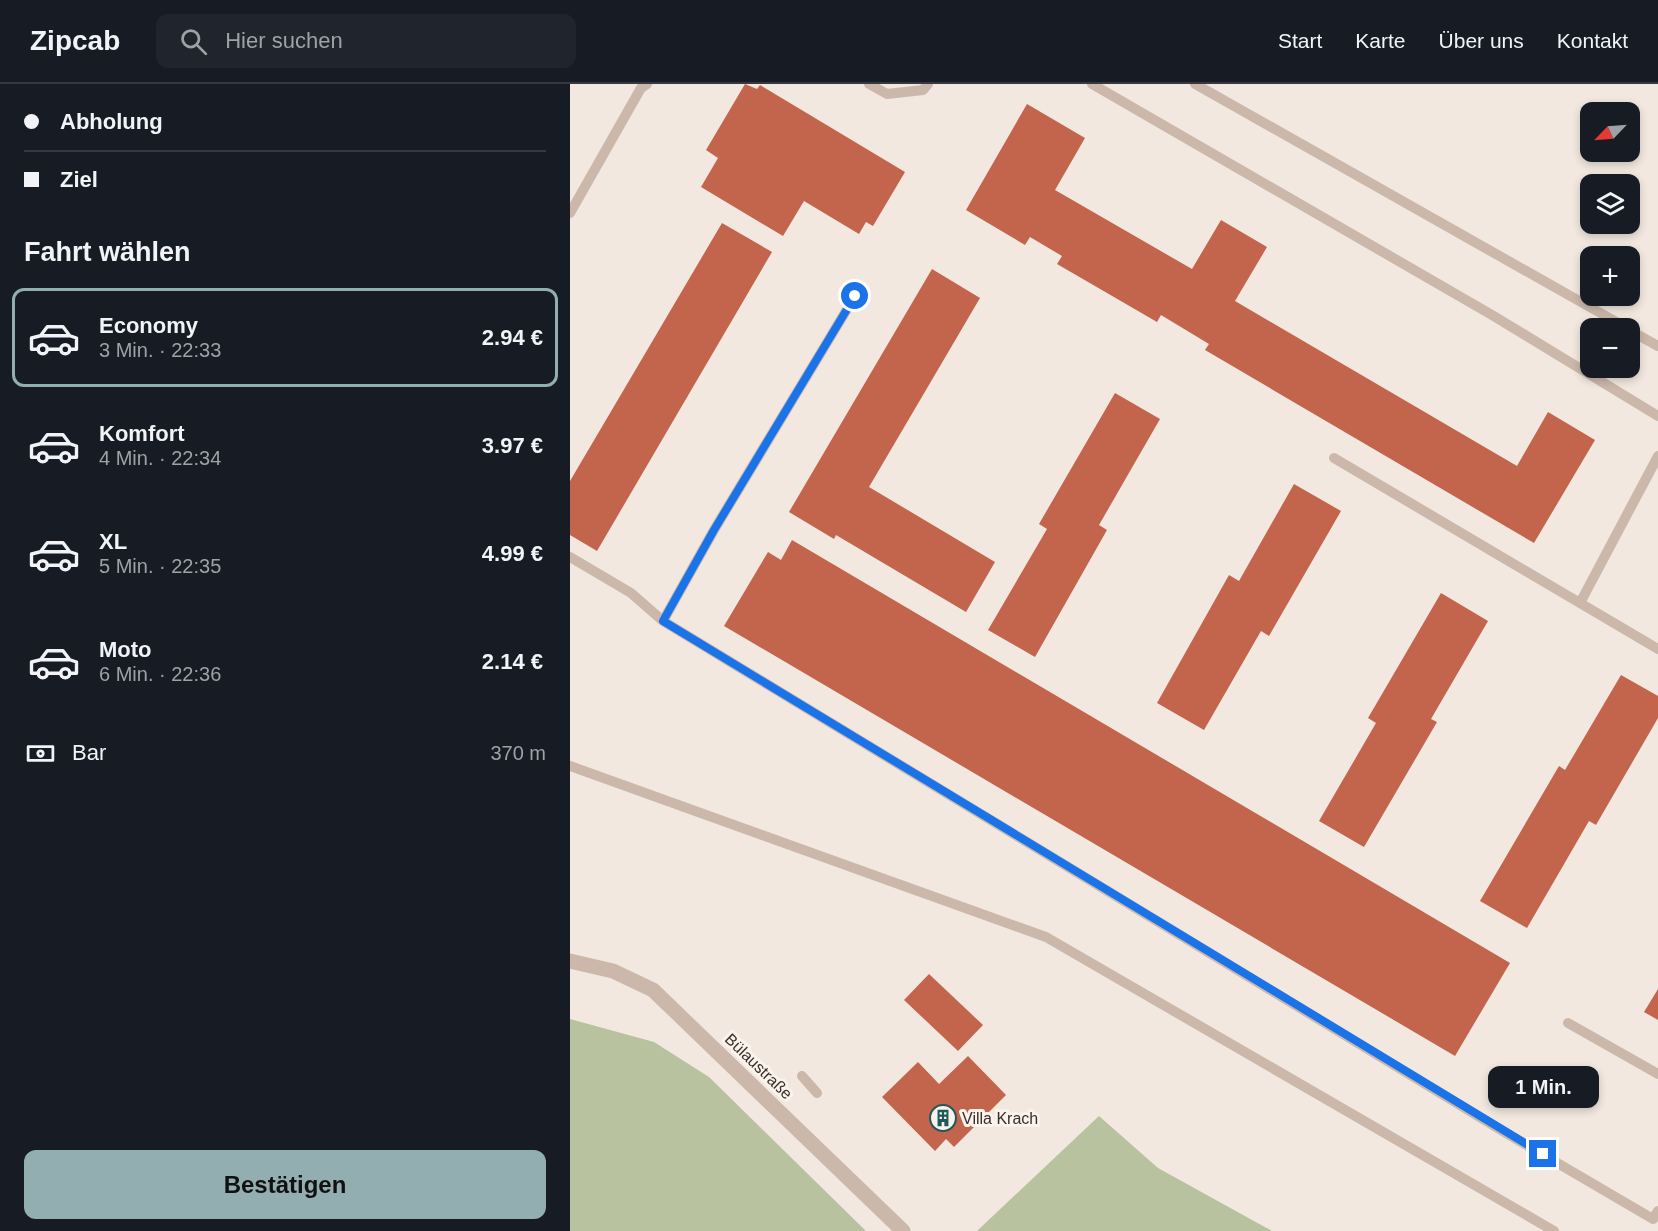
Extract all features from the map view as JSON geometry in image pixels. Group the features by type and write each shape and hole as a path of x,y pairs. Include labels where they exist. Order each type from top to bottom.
{"street":[{"name":"Bülaustraße","path":"570,961 613,970 653,990 903,1231"}],"lane":[{"path":"570,213 640,88 647,84"},
{"path":"869,84 887,94 923,90 928,84"},
{"path":"1092,84 1482,309 1658,416"},
{"path":"1195,84 1609,318"},
{"path":"663,621 714,530 855,296"},
{"path":"1640,336 1658,346"},
{"path":"1580,603 1658,456"},
{"path":"1334,458 1658,649"},
{"path":"570,557 631,593 663,621 1506,1132 1653,1219 1658,1211"},
{"path":"570,766 1046,937 1554,1231"},
{"path":"1568,1023 1658,1074"},
{"path":"802,1077 817,1093"}],"green space":[{"path":"570,1019 654,1042 709,1077 866,1231 570,1231"},
{"path":"1099,1116 1158,1168 1272,1231 977,1231"}],"building":[{"path":"745,84 757,89 760,85 905,172 873,226 866,222 859,234 804,201 783,236 701,187 718,158 706,150"},
{"path":"1027,104 1085,138 1055,190 1192,269 1221,220 1267,247 1235,301 1517,466 1548,412 1595,440 1534,543 1205,350 1209,344 1161,315 1157,322 1057,264 1062,256 1030,237 1025,245 966,210"},
{"path":"722,223 772,252 597,551 570,535 570,481"},
{"path":"932,269 980,298 869,487 995,562 966,612 836,535 834,539 789,512"},
{"path":"1115,393 1160,419 1099,525 1107,530 1035,657 988,630 1047,529 1039,524"},
{"path":"1294,484 1341,511 1269,636 1261,631 1204,730 1157,703 1229,575 1239,581"},
{"path":"792,540 1510,963 1455,1056 724,626 768,552 781,560"},
{"path":"1441,593 1488,621 1431,719 1437,722 1364,847 1319,821 1376,723 1368,718"},
{"path":"1621,675 1658,696 1658,718 1596,825 1589,821 1527,928 1480,901 1559,766 1565,770"},
{"path":"929,974 983,1025 958,1051 904,1000"},
{"path":"1658,989 1658,1020 1644,1012"},
{"name":"Villa Krach","path":"968,1056 1006,1095 954,1147 946,1139 935,1151 882,1097 918,1062 939,1084"}],"place":[{"name":"Villa Krach","path":"943,1118"}],"route":[{"path":"855,296 714,530 663,621 1543,1154"}]}
